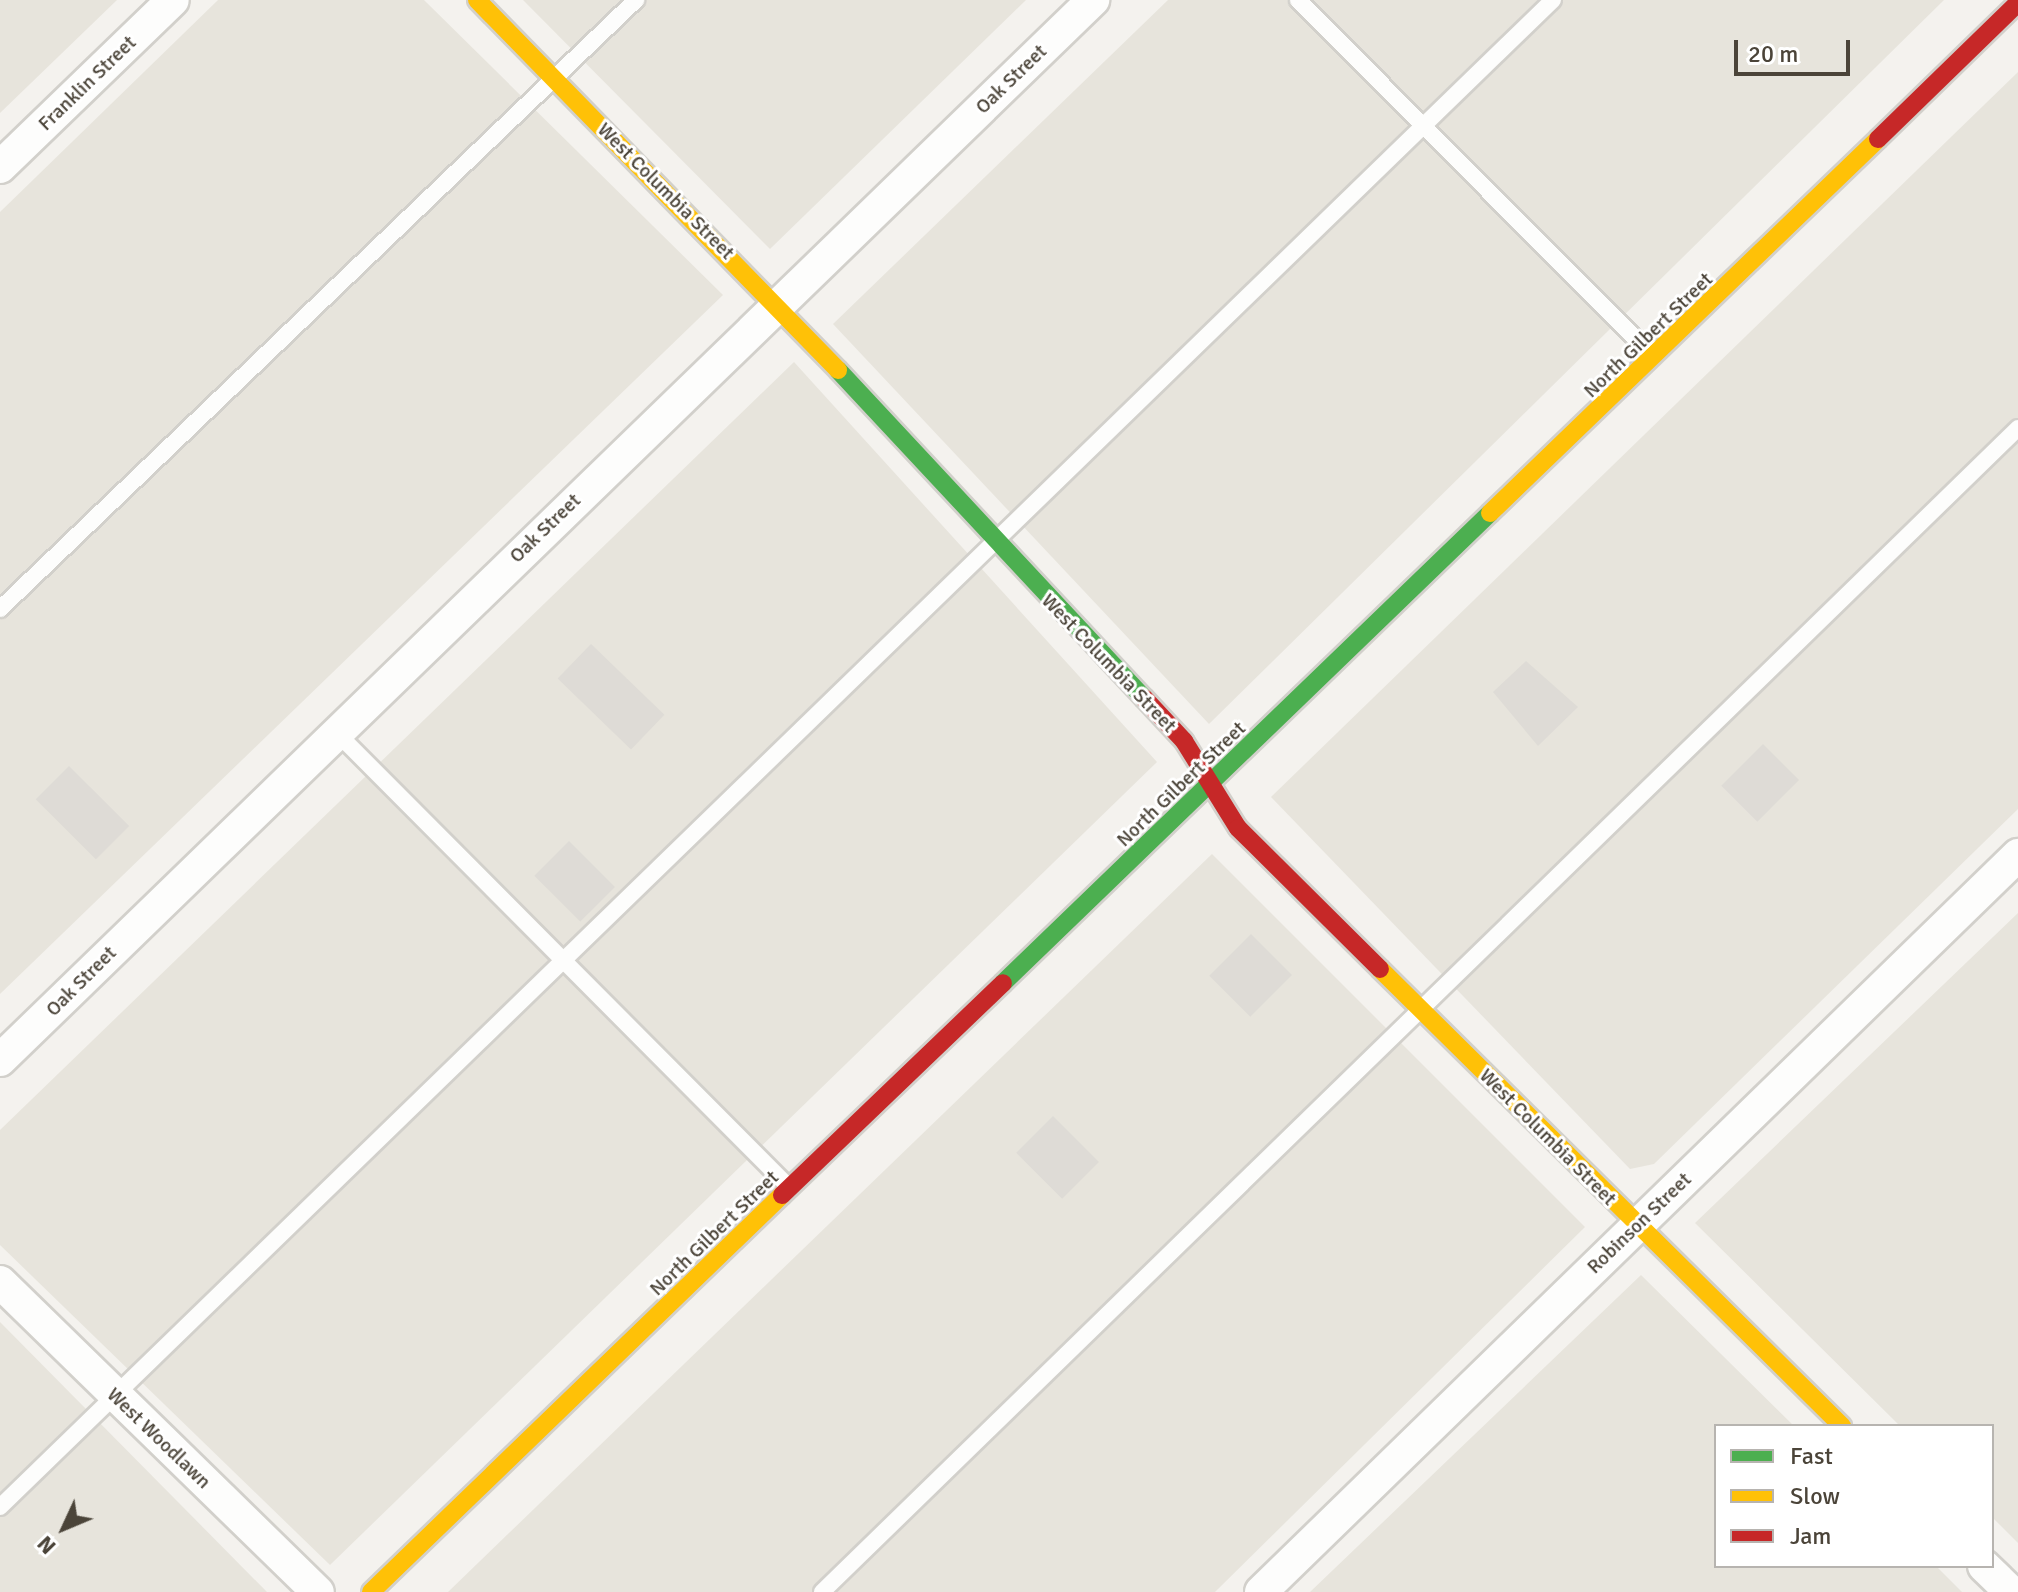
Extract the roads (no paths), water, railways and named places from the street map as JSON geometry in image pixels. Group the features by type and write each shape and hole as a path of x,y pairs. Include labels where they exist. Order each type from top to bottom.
{"street":[{"name":"Franklin Street","path":"0,167 173,0"},
{"name":"West Columbia Street","path":"477,0 778,305 994,542 1184,741 1238,828 1840,1424"},
{"name":"Oak Street","path":"0,1060 334,730 1093,0"},
{"name":"North Gilbert Street","path":"371,1592 1656,359 2018,3"},
{"name":"Robinson Street","path":"1261,1592 2018,855"},
{"name":"West Woodlawn","path":"0,1282 318,1592"},
{"path":"1986,1568 2011,1592"}],"lane":[{"path":"0,609 636,0"},
{"path":"1298,0 1656,359"},
{"path":"0,1507 558,960 1553,0"},
{"path":"822,1592 2018,428"},
{"path":"334,730 558,960 791,1190"}]}
